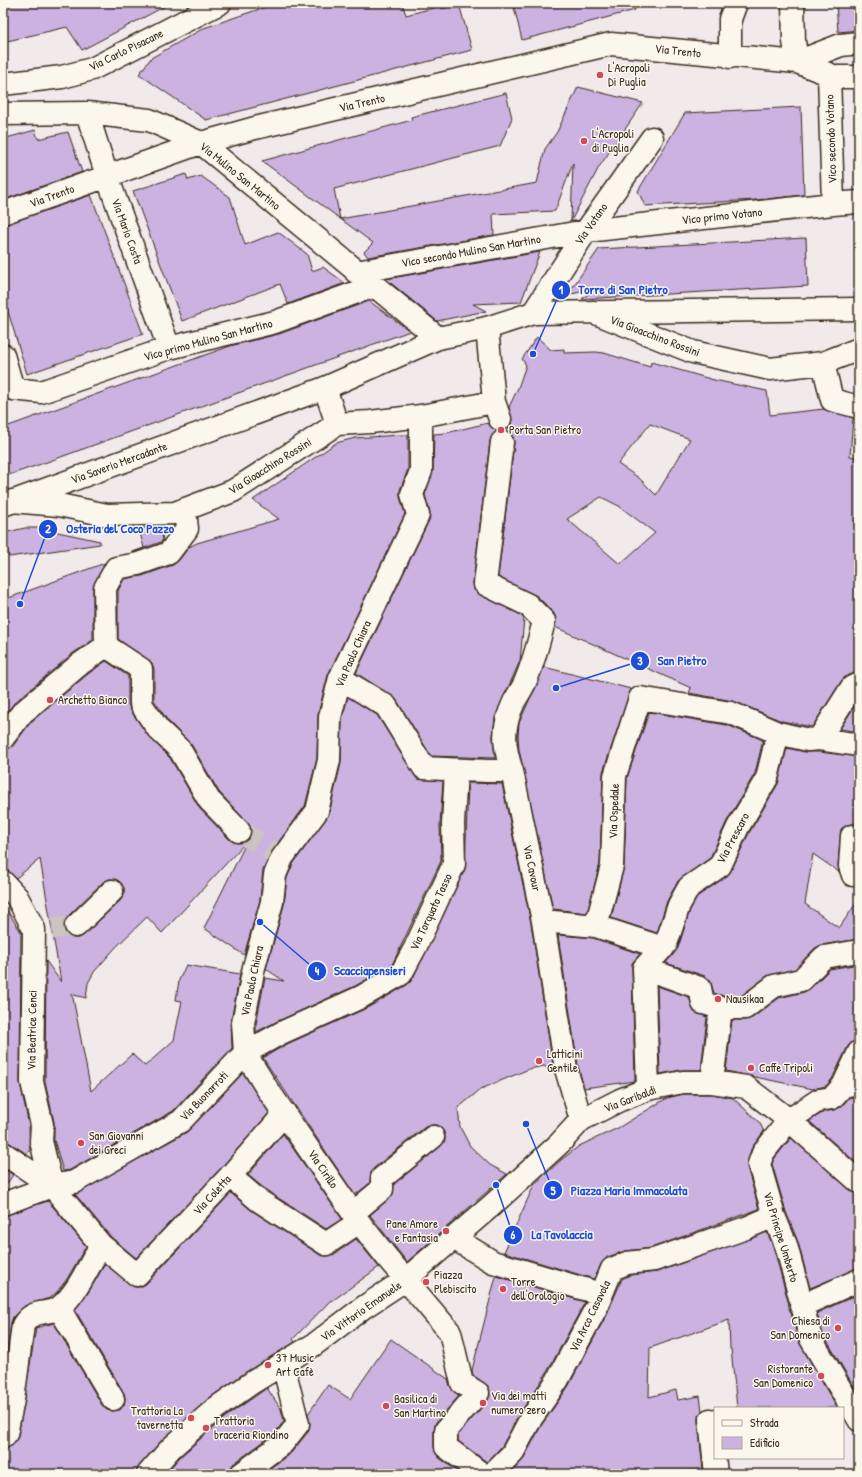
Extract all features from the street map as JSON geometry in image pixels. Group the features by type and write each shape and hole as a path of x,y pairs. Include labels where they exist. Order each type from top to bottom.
{"street":[{"name":"Via Carlo Pisacane","path":"3,84 62,77 92,69 220,3"},
{"path":"730,57 730,19 736,3"},
{"path":"793,3 794,41 797,62"},
{"name":"Via Trento","path":"3,213 201,143 262,126 612,44 730,57 797,62"},
{"path":"797,62 841,45 859,44"},
{"path":"797,62 832,76 859,77"},
{"name":"Vico secondo Votano","path":"832,76 833,204"},
{"name":"Via Mulino San Martino","path":"3,114 87,113 149,120 201,143 438,338"},
{"name":"Via Mario Costa","path":"87,113 107,176 169,348"},
{"name":"Via Votano","path":"533,313 586,230 652,138"},
{"name":"Vico primo Votano","path":"586,230 859,202"},
{"name":"Vico secondo Mulino San Martino","path":"356,272 586,230"},
{"name":"Vico primo Mulino San Martino","path":"8,391 40,392 169,348 275,322 374,286"},
{"name":"Via Gioacchino Rossini","path":"236,422 324,388 438,338 487,328 533,313 591,311 859,309"},
{"name":"Via Gioacchino Rossini","path":"591,311 692,352 770,369 823,363 859,349"},
{"name":"Via Gioacchino Rossini","path":"8,503 59,505 107,515 175,513 233,491 337,424 497,410 487,328"},
{"path":"3,355 8,391"},
{"path":"823,363 832,400 859,407"},
{"path":"324,388 337,424"},
{"name":"Via Paolo Chiara","path":"245,1053 243,1023 254,967 272,902 275,875 280,857 317,811 329,760 330,717 340,678 418,515 412,494 421,471 421,416"},
{"name":"Via Saverio Mercadante","path":"8,503 236,422"},
{"name":"Via Cavour","path":"502,442 485,584 528,605 544,621 534,660 524,685 514,702 504,728 506,752 512,771 543,921 566,1069 581,1120"},
{"path":"106,646 105,588 116,568 138,564 169,553 187,529 186,509"},
{"path":"5,731 22,713 80,664 106,646"},
{"path":"106,646 141,669 141,704 158,729 180,750 210,800 239,831"},
{"path":"340,678 386,706 424,768 512,771"},
{"path":"819,738 852,687 859,684"},
{"name":"Via Ospedale","path":"596,926 612,866 615,776 640,698 731,712 778,733"},
{"path":"778,733 808,740 819,738 859,745"},
{"name":"Via Prescaro","path":"644,968 653,944 666,944 679,905 689,887 720,866 738,828 767,778 778,733"},
{"name":"Via Torquato Tasso","path":"245,1053 281,1033 360,998 401,974 415,948 454,864 453,824 456,770"},
{"path":"852,836 850,866 852,875"},
{"name":"Via Beatrice Cenci","path":"3,882 18,896 43,928 32,1082 42,1125 41,1141 52,1186"},
{"path":"76,926 112,891"},
{"path":"543,921 596,926 653,944"},
{"path":"648,1089 644,968 700,988 703,1003 721,1008 745,1008 774,986 801,980 824,956 859,951"},
{"path":"712,1082 721,1008"},
{"path":"789,1120 819,1100 832,1098 851,1085 859,1052"},
{"name":"Via Cirillo","path":"245,1053 356,1218 405,1280"},
{"name":"Via Buonarroti","path":"3,1204 52,1186 74,1182 181,1121 245,1053"},
{"name":"Via Garibaldi","path":"455,1239 531,1170 581,1120 620,1100 648,1089 684,1082 712,1082 746,1086 789,1120 859,1182"},
{"name":"Via Coletta","path":"101,1245 137,1275 230,1176 285,1113"},
{"name":"Via Principe Umberto","path":"789,1120 763,1153 759,1164 774,1216 786,1245 811,1339 859,1420"},
{"path":"230,1176 258,1200 326,1244 356,1218 382,1189 382,1178 433,1137"},
{"path":"3,1154 52,1186 101,1245 74,1291 59,1308 39,1313 28,1318 23,1326 13,1400 6,1434 3,1437"},
{"name":"Via Arco Casavola","path":"502,1471 530,1420 557,1381 580,1340 612,1270 627,1263 654,1260 746,1228 774,1216"},
{"path":"482,1474 446,1447 446,1430 478,1393 462,1383 450,1332 405,1280 455,1239 494,1262 601,1294"},
{"name":"Via Vittorio Emanuele","path":"148,1474 171,1448 216,1408 253,1382 315,1344 364,1307 405,1280"},
{"path":"801,1306 859,1280"},
{"path":"59,1308 113,1399"},
{"path":"241,1474 283,1443 298,1424 283,1364"},
{"path":"710,1420 714,1456"},
{"path":"714,1459 716,1474"}],"building":[{"path":"3,3 171,3 82,50 67,27 3,42"},
{"path":"277,3 402,3 406,15 441,6 442,9 459,4 472,50 206,120 139,74 151,58 204,28"},
{"path":"513,3 634,3 635,10 522,40"},
{"path":"836,3 859,3 859,30 838,32"},
{"path":"578,87 643,103 599,167 571,221 573,163 555,211 493,214 494,235 368,257 364,252 373,243 340,219 537,183 545,149 557,132"},
{"path":"506,93 512,118 500,146 334,189 340,219 262,161 412,120 411,117"},
{"path":"801,107 804,195 756,200 645,206 638,191 685,113"},
{"path":"35,130 38,139 68,132 82,172 3,200 3,139"},
{"path":"186,174 188,180 201,176 230,197 245,245 278,232 307,254 312,271 323,267 345,283 288,304 280,284 182,321 133,191"},
{"path":"91,195 143,334 27,374 3,295 3,225"},
{"path":"806,238 808,286 582,299 594,289 567,295 599,249"},
{"path":"540,252 521,302 473,304 486,311 437,321 386,279"},
{"path":"369,301 410,331 3,477 3,428 230,346 279,334"},
{"path":"537,337 551,350 564,349 564,353 604,353 650,367 651,362 714,380 767,391 770,415 824,409 853,418 850,456 859,458 859,672 847,676 842,680 812,727 782,721 733,701 689,693 691,688 555,627 556,618 553,612 537,596 498,577 514,443 513,437 505,430 510,427 512,421 509,407 518,388 526,365 522,359","holes":["650,424 690,439 656,495 639,478 618,464","601,497 619,506 655,533 620,564 567,519"]},
{"path":"488,423 497,431 492,435 490,441 473,583 474,590 480,595 521,615 524,619 520,661 495,717 493,737 495,758 431,756 396,699 356,673 429,520 430,512 425,495 433,471 434,434 446,433"},
{"path":"408,435 408,469 400,490 400,497 405,514 328,675 318,714 317,758 305,806 272,851 263,870 260,900 244,955 204,928 247,841 162,933 147,917 116,947 94,972 88,983 86,998 70,994 73,998 91,1091 132,1054 145,1066 174,1040 182,1001 176,1000 179,980 186,965 240,974 231,1021 232,1048 173,1111 70,1170 63,1171 54,1140 54,1122 45,1081 46,961 61,982 40,859 16,878 7,870 3,870 3,750 13,746 31,722 88,674 106,661 128,676 128,704 131,711 148,736 170,758 200,809 230,840 236,843 242,843 247,840 251,834 251,828 248,823 219,792 191,744 168,721 154,700 154,669 152,663 118,639 118,591 124,579 142,576 173,565 189,547 197,543 279,519 253,500 336,443 355,438","holes":["109,879 116,879 124,888 124,894 121,900 84,935 79,938 73,938 67,935 64,929 64,923 67,917 103,882"]},
{"path":"160,526 163,540 161,542 133,552 144,548 139,529"},
{"path":"25,528 39,528 100,541 100,544 9,557 3,533"},
{"path":"105,563 93,588 93,640 72,654 14,703 3,717 3,600"},
{"path":"544,667 631,689 603,772 600,864 587,913 553,909 519,750 519,723"},
{"path":"348,697 377,715 417,779 443,781 440,824 441,861 392,965 355,986 256,1032 256,1024 265,978 284,981 266,969 284,905 287,878 293,864 329,814 341,763 342,719"},
{"path":"859,699 859,732 840,729"},
{"path":"649,712 727,725 763,740 755,773 727,821 710,858 678,881 667,901 657,933 611,918 624,867 627,778"},
{"path":"787,748 805,752 819,752 859,757 859,826 853,824 847,825 841,829 838,865 839,872 813,854 805,904 839,928 859,899 859,939 821,945 815,948 795,969 767,976 741,996 723,996 714,993 710,980 705,976 666,963 678,948 690,910 698,896 727,876 731,871 749,833 778,784"},
{"path":"468,783 502,784 531,923 554,1072 544,1066 529,1069 481,1089 458,1108 460,1127 470,1146 490,1165 507,1174 407,1262 370,1215 390,1198 393,1194 394,1184 441,1146 445,1141 443,1130 437,1125 425,1127 374,1168 371,1173 370,1183 355,1195 263,1058 287,1044 367,1008 407,985 412,980 465,869"},
{"path":"3,904 21,932 20,1082 29,1126 30,1149 27,1154 10,1143 3,1141"},
{"path":"558,935 593,938 640,954 632,963 635,1081 584,1088 578,1066"},
{"path":"859,964 859,1040 852,1042 848,1046 832,1079 826,1086 813,1089 726,1071 732,1020 745,1020 752,1018 779,998 804,992 810,989 830,969"},
{"path":"657,986 689,997 694,1012 707,1017 701,1070 681,1070 660,1074"},
{"path":"243,1073 269,1113 221,1168 136,1258 110,1236 75,1194 187,1132"},
{"path":"684,1094 711,1094 733,1098 759,1122 764,1131 751,1149 747,1167 759,1209 651,1248 625,1251 607,1257 601,1264 594,1279 504,1252 534,1185 561,1160 579,1146 618,1128 667,1098"},
{"path":"859,1096 859,1165 809,1121 824,1112 841,1107 849,1098"},
{"path":"283,1134 342,1219 326,1229 266,1190 248,1175"},
{"path":"791,1138 851,1191 859,1194 859,1268 810,1288 798,1242 786,1212 772,1164 774,1159"},
{"path":"3,1168 13,1175 4,1188 8,1189 3,1191"},
{"path":"231,1193 251,1210 320,1255 333,1255 356,1239 379,1267 332,1301 331,1300 293,1339 295,1342 246,1372 208,1399 162,1440 139,1466 136,1474 3,1474 3,1449 12,1446 18,1437 36,1328 54,1323 102,1405 107,1410 120,1410 124,1405 124,1393 75,1310 88,1293 105,1264 134,1287 140,1287 146,1284"},
{"path":"48,1201 86,1246 67,1279 57,1292 50,1298 26,1305 13,1317 3,1380 3,1216"},
{"path":"767,1232 774,1249 799,1342 836,1407 737,1407 730,1349 729,1320 650,1348 649,1397 676,1390 678,1400 700,1396 702,1411 698,1415 698,1421 703,1470 644,1474 510,1474 523,1460 541,1426 568,1387 607,1314 622,1279 630,1275 658,1272"},
{"path":"496,1276 585,1302 546,1374 520,1413 502,1446 487,1462 458,1441 458,1435 487,1401 490,1395 489,1387 473,1375 472,1370"},
{"name":"Chiesa di San Domenico","path":"859,1294 859,1395 823,1334 817,1313"},
{"name":"Basilica di San Martino","path":"391,1339 448,1379 450,1386 459,1396 436,1422 434,1430 434,1447 438,1457 461,1474 262,1474 291,1453 308,1432 310,1426 308,1414 328,1385 350,1399"},
{"path":"267,1388 281,1409 284,1421 274,1434 233,1464 229,1474 165,1474 180,1457 224,1418"}],"tunnel":[{"path":"239,831 278,855"},
{"path":"52,928 76,926"}],"place":[{"name":"L'Acropoli Di Puglia","path":"600,75"},
{"name":"L'Acropoli di Puglia","path":"584,141"},
{"name":"Torre di San Pietro","path":"533,354"},
{"name":"Porta San Pietro","path":"501,430"},
{"name":"Osteria del Coco Pazzo","path":"20,604"},
{"name":"San Pietro","path":"556,688"},
{"name":"Archetto Bianco","path":"50,700"},
{"name":"Scacciapensieri","path":"260,922"},
{"name":"Nausikaa","path":"718,999"},
{"name":"Latticini Gentile","path":"539,1061"},
{"name":"Caffe Tripoli","path":"751,1068"},
{"name":"Piazza Maria Immacolata","path":"526,1124"},
{"name":"San Giovanni dei Greci","path":"81,1143"},
{"name":"La Tavolaccia","path":"496,1185"},
{"name":"Pane Amore e Fantasia","path":"446,1231"},
{"name":"Piazza Plebiscito","path":"426,1282"},
{"name":"Torre dell'Orologio","path":"503,1289"},
{"name":"Chiesa di San Domenico","path":"838,1328"},
{"name":"37 Music Art Cafè","path":"268,1365"},
{"name":"Ristorante San Domenico","path":"821,1376"},
{"name":"Via dei matti numero zero","path":"483,1403"},
{"name":"Basilica di San Martino","path":"386,1406"},
{"name":"Trattoria La tavernetta","path":"191,1418"},
{"name":"Trattoria braceria Riondino","path":"206,1428"}]}
